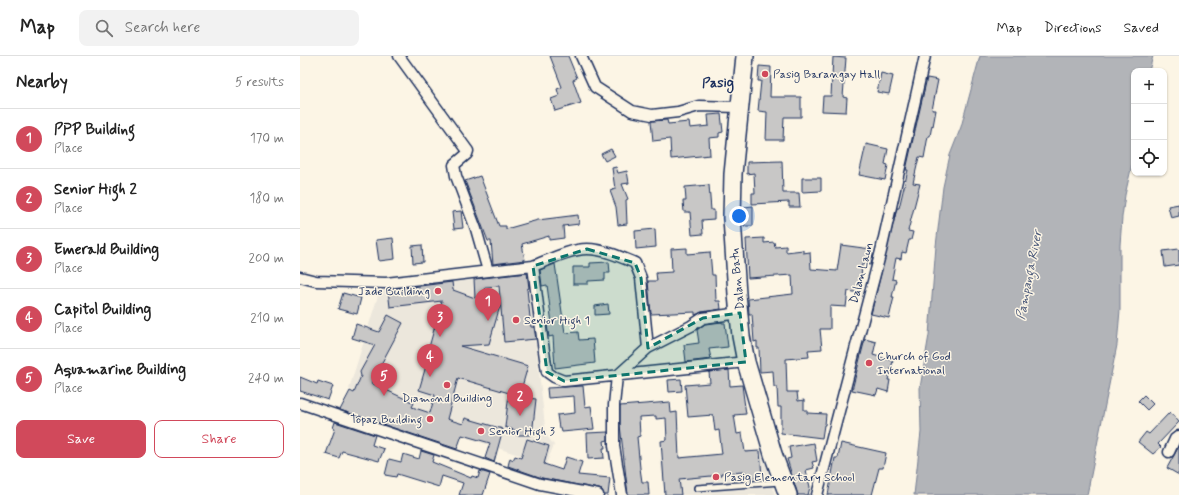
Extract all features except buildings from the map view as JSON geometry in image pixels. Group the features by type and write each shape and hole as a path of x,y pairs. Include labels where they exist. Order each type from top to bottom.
{"main road":[{"name":"Dalan Batu","path":"745,56 733,174 732,218 737,294 741,336 746,362 773,454 786,489"}],"street":[{"path":"399,56 468,151 467,154 454,165 456,176 476,229 488,271"},
{"path":"581,56 595,87 632,111 652,115 678,112 699,106 739,107"},
{"name":"Dalan Laun","path":"817,495 881,251 925,56"},
{"path":"300,277 316,281 386,283 533,266 555,257 587,249 601,251 635,263 641,278 648,348"},
{"path":"533,266 548,372 554,377 564,381 746,362"},
{"path":"622,495 614,446 614,405 617,376 648,348 704,318 740,313"},
{"path":"300,403 540,484 598,495"},
{"path":"1169,452 1175,439 1179,436"}],"lane":[{"path":"697,488 786,489"}],"highlighted area":[{"path":"587,249 635,263 641,278 648,348 703,318 740,313 746,362 564,381 547,372 533,266"}],"shaded area":[{"path":"528,271 546,435 554,445 546,464 422,423 349,389 381,286"},
{"name":"Pasig Elementary School","path":"761,449 775,495 665,495 660,459"}],"water":[{"name":"Pampanga River","path":"980,56 1153,56 1150,68 1131,68 1131,169 1122,217 1120,245 1120,310 1117,345 1087,495 914,495 921,432 920,388 929,335 936,246 943,187 950,155 961,127"}],"place":[{"name":"Pasig Barangay Hall","path":"765,74"},
{"name":"Jade Building","path":"438,291"},
{"name":"Senior High 1","path":"516,320"},
{"name":"PPP Building","path":"488,321"},
{"name":"Emerald Building","path":"440,337"},
{"name":"Church of God International","path":"869,363"},
{"name":"Capitol Building","path":"430,377"},
{"name":"Diamond Building","path":"447,385"},
{"name":"Aquamarine Building","path":"384,396"},
{"name":"Senior High 2","path":"520,416"},
{"name":"Topaz Building","path":"430,419"},
{"name":"Senior High 3","path":"481,431"},
{"name":"Pasig Elementary School","path":"716,477"}],"district":[{"name":"Pasig","path":"718,82"}]}
